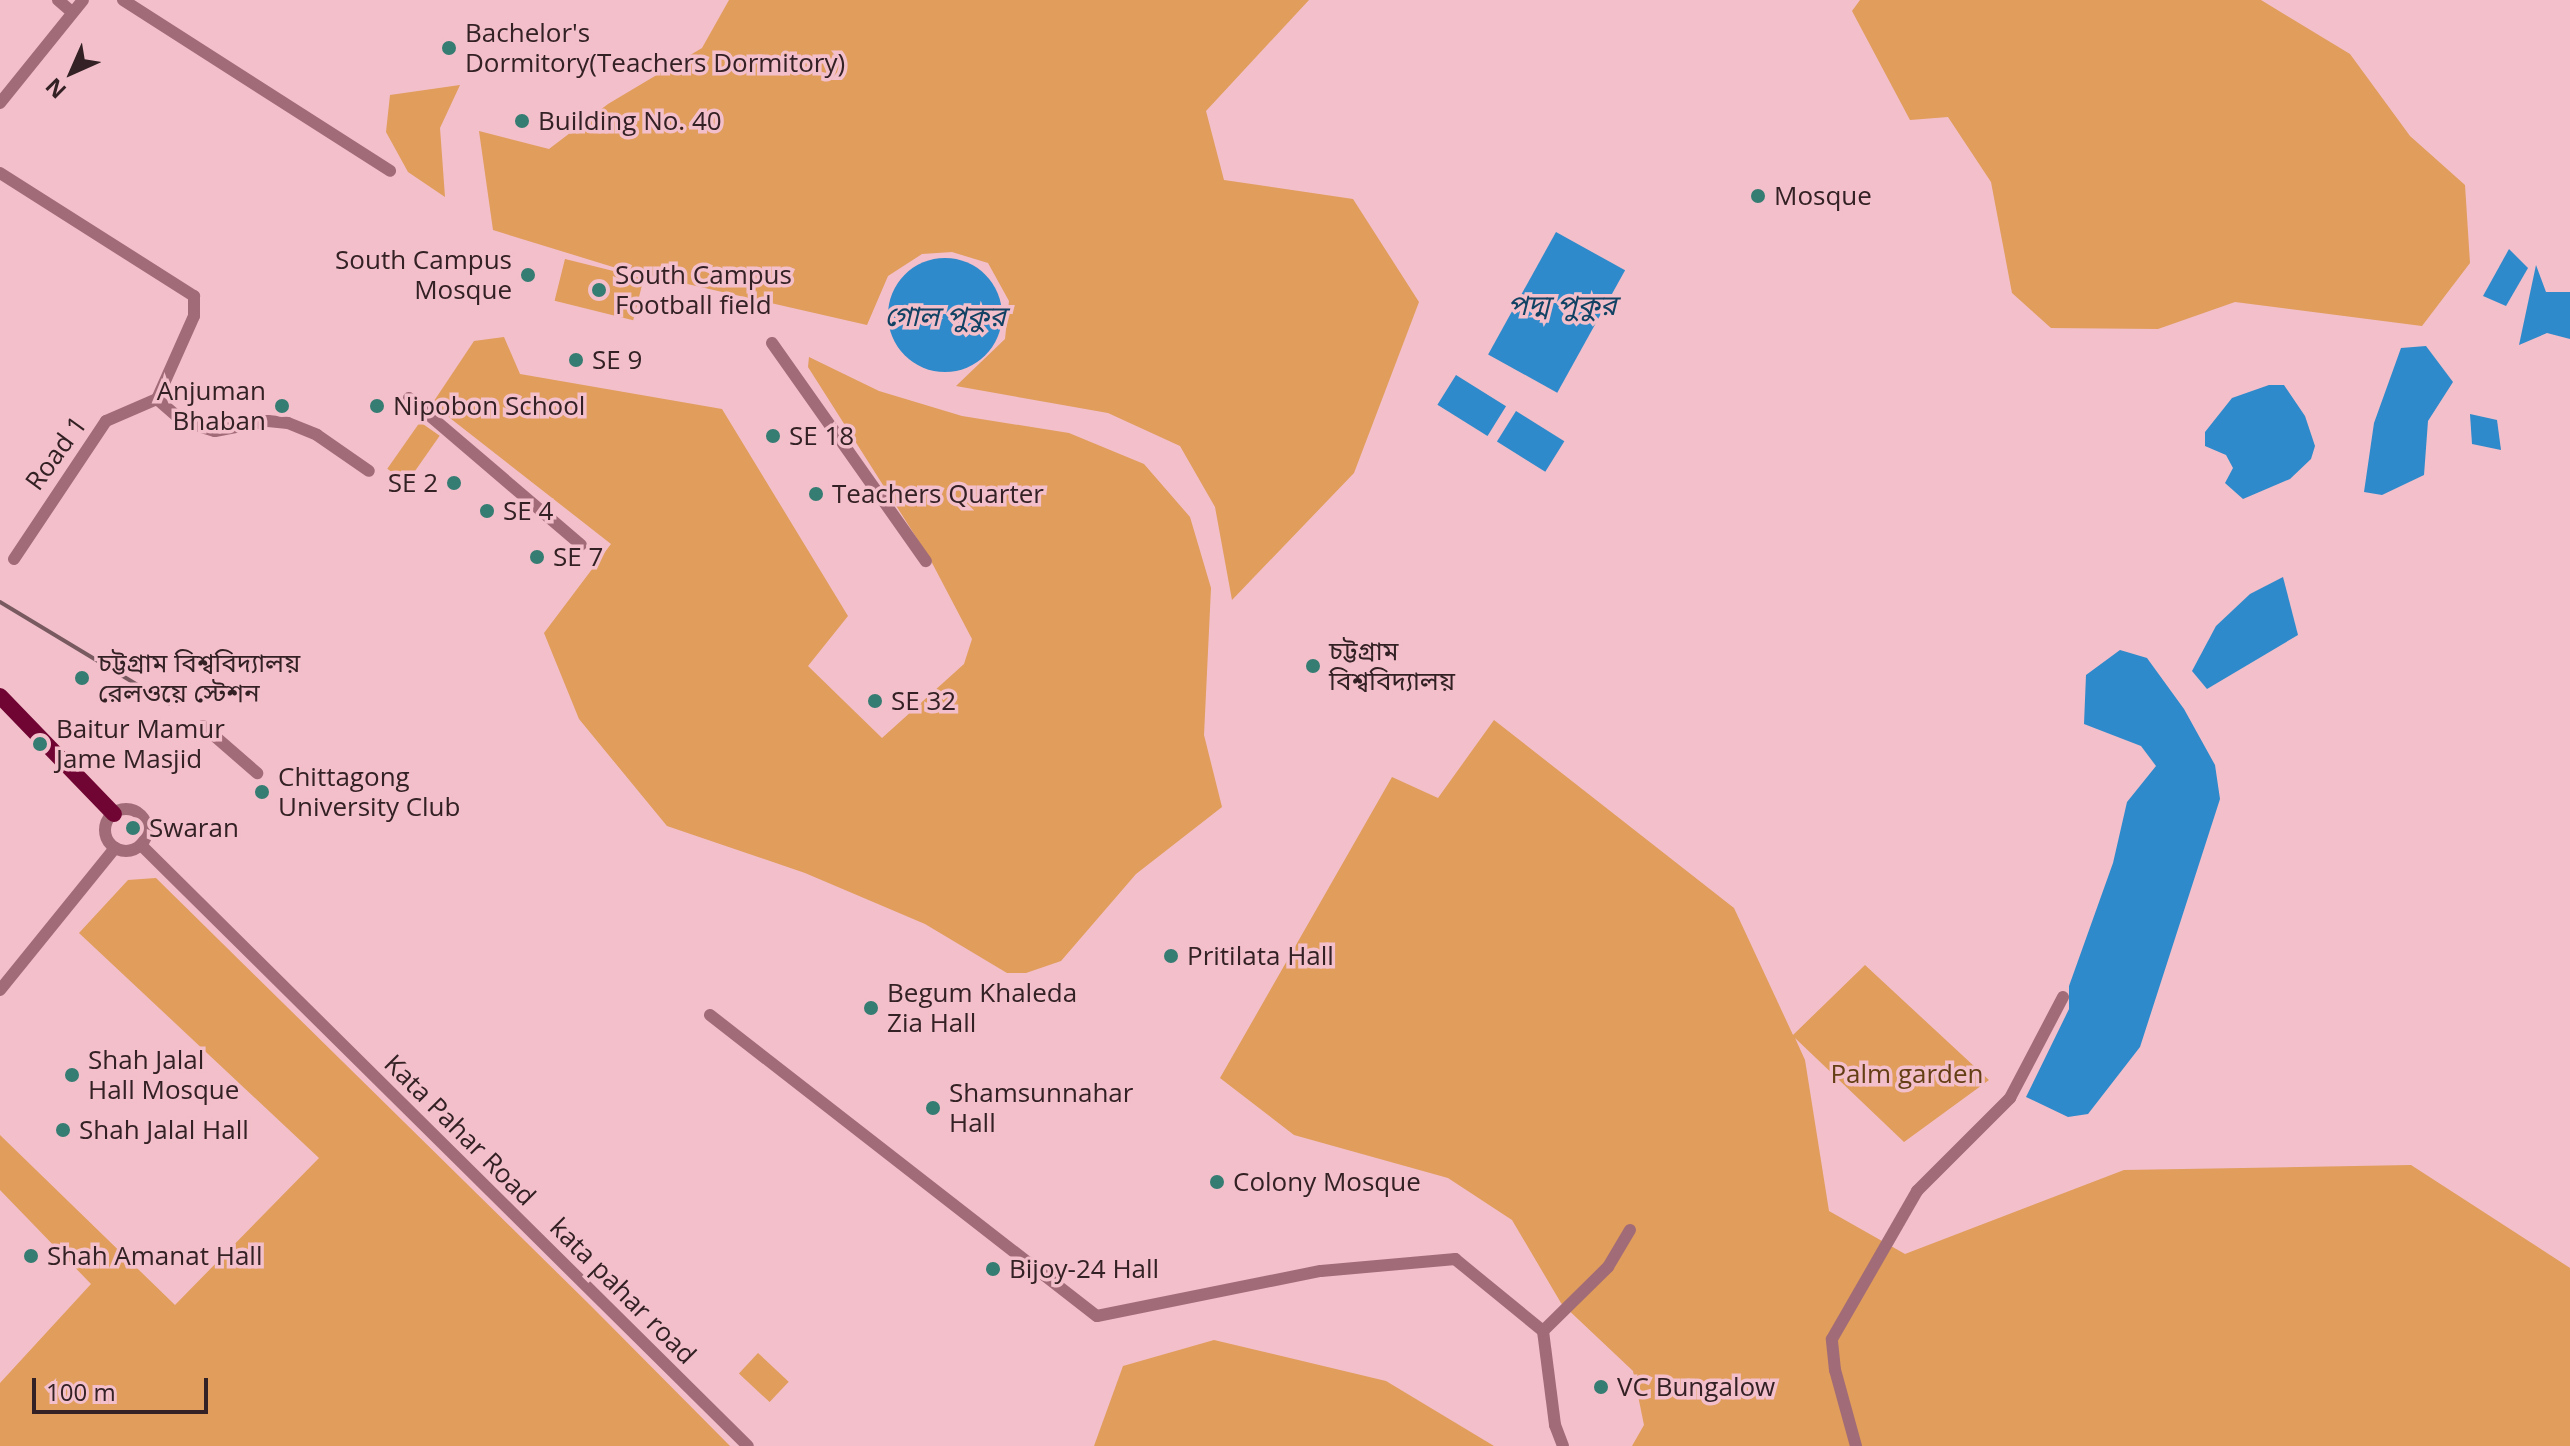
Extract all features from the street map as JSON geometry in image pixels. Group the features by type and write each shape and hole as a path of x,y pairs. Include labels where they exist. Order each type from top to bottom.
{"main road":[{"path":"0,696 114,814"}],"street":[{"path":"58,0 72,12"},
{"path":"0,103 83,0"},
{"path":"123,0 390,171"},
{"path":"0,173 194,296 194,316 157,399 182,421 215,431 268,421 288,423 317,435 369,471"},
{"path":"772,343 926,561"},
{"path":"409,398 581,545"},
{"name":"Road 1","path":"14,559 106,421 157,399"},
{"path":"203,726 257,773"},
{"path":"129,810 141,816 147,833 141,845 126,851 115,848 105,831 114,814 129,810"},
{"name":"Kata Pahar Road","path":"141,845 748,1446"},
{"path":"0,990 115,848"},
{"name":"kata pahar road","path":"159,862 737,1435"},
{"path":"1856,1446 1832,1339 1917,1191 2010,1098 2063,997"},
{"path":"710,1015 1097,1316 1321,1271 1455,1259 1543,1331 1555,1425 1563,1446"},
{"path":"1543,1331 1608,1267 1630,1230"}],"green space":[{"path":"729,0 1309,0 1206,111 1224,180 1353,199 1419,302 1354,473 1232,600 1215,507 1180,446 1108,413 956,386 1005,339 1009,301 988,263 952,252 922,254 888,276 867,325 613,267 493,230 479,131 549,149 608,104 702,48"},
{"path":"1860,0 2261,0 2350,54 2410,136 2465,185 2470,263 2422,326 2235,302 2158,329 2051,328 2012,293 1991,182 1948,117 1910,120 1852,11"},
{"path":"460,85 440,128 445,197 408,172 386,132 390,95"},
{"name":"South Campus Football field","path":"565,259 644,279 633,320 555,301"},
{"path":"504,337 520,374 722,409 848,616 808,666 882,738 964,664 972,639 930,559 808,367 809,357 879,391 962,416 1069,433 1144,464 1190,517 1211,588 1204,735 1222,807 1136,874 1061,961 1026,973 1007,973 925,924 805,873 667,826 579,719 544,633 611,544 432,404 474,341"},
{"path":"420,422 440,436 407,482 387,469"},
{"name":"Palm garden","path":"1494,720 1734,908 1793,1035 1865,965 1989,1080 1904,1142 1795,1038 1805,1060 1829,1211 1905,1254 2124,1170 2411,1165 2570,1268 2570,1446 1632,1446 1644,1425 1633,1371 1561,1303 1512,1220 1448,1178 1294,1135 1220,1078 1392,777 1438,798"},
{"path":"156,878 730,1446 0,1446 0,1383 91,1284 0,1190 0,1135 175,1305 319,1158 79,933 128,880"},
{"path":"1214,1340 1386,1381 1494,1446 1094,1446 1123,1366"},
{"path":"758,1353 789,1382 770,1402 739,1373"}],"water":[{"name":"পদ্ম পুকুর","path":"1556,232 1625,270 1557,393 1488,354"},
{"path":"2509,249 2528,268 2506,306 2483,296"},
{"name":"গোল পুকুর","path":"945,258 967,262 985,275 998,293 1002,315 998,337 985,355 967,368 945,372 923,368 905,355 892,337 888,315 892,293 905,275 923,262"},
{"path":"2536,265 2546,292 2570,292 2570,339 2547,333 2519,345"},
{"path":"2426,346 2453,382 2428,421 2424,475 2382,495 2364,492 2374,423 2401,348"},
{"path":"1456,375 1506,406 1487,436 1437,405"},
{"path":"2269,385 2284,385 2305,416 2315,446 2311,459 2290,479 2243,499 2225,483 2233,468 2226,455 2205,446 2205,432 2232,398"},
{"path":"1516,411 1564,441 1545,472 1497,442"},
{"path":"2470,414 2497,420 2501,450 2472,444"},
{"path":"2283,577 2298,635 2207,689 2192,671 2216,626 2250,594"},
{"path":"2120,650 2147,658 2184,709 2215,765 2220,799 2140,1047 2088,1114 2068,1117 2026,1097 2069,1009 2069,986 2113,863 2127,802 2156,766 2141,746 2084,724 2086,675"}],"railway":[{"path":"0,602 169,704"}],"place":[{"name":"Bachelor's Dormitory(Teachers Dormitory)","path":"449,48"},
{"name":"Building No. 40","path":"522,121"},
{"name":"Mosque","path":"1758,196"},
{"name":"South Campus Mosque","path":"528,275"},
{"name":"South Campus Football field","path":"599,290"},
{"name":"SE 9","path":"576,360"},
{"name":"Anjuman Bhaban","path":"282,406"},
{"name":"Nipobon School","path":"377,406"},
{"name":"SE 18","path":"773,436"},
{"name":"SE 2","path":"454,483"},
{"name":"Teachers Quarter","path":"816,494"},
{"name":"SE 4","path":"487,511"},
{"name":"SE 7","path":"537,557"},
{"name":"চট্টগ্রাম বিশ্ববিদ্যালয়","path":"1313,666"},
{"name":"চট্টগ্রাম বিশ্ববিদ্যালয় রেলওয়ে স্টেশন","path":"82,678"},
{"name":"SE 32","path":"875,701"},
{"name":"Baitur Mamur Jame Masjid","path":"40,744"},
{"name":"Chittagong University Club","path":"262,792"},
{"name":"Swaran","path":"133,828"},
{"name":"Pritilata Hall","path":"1171,956"},
{"name":"Begum Khaleda Zia Hall","path":"871,1008"},
{"name":"Shah Jalal Hall Mosque","path":"72,1075"},
{"name":"Shamsunnahar Hall","path":"933,1108"},
{"name":"Shah Jalal Hall","path":"63,1130"},
{"name":"Colony Mosque","path":"1217,1182"},
{"name":"Shah Amanat Hall","path":"31,1256"},
{"name":"Bijoy-24 Hall","path":"993,1269"},
{"name":"VC Bungalow","path":"1601,1387"}]}
